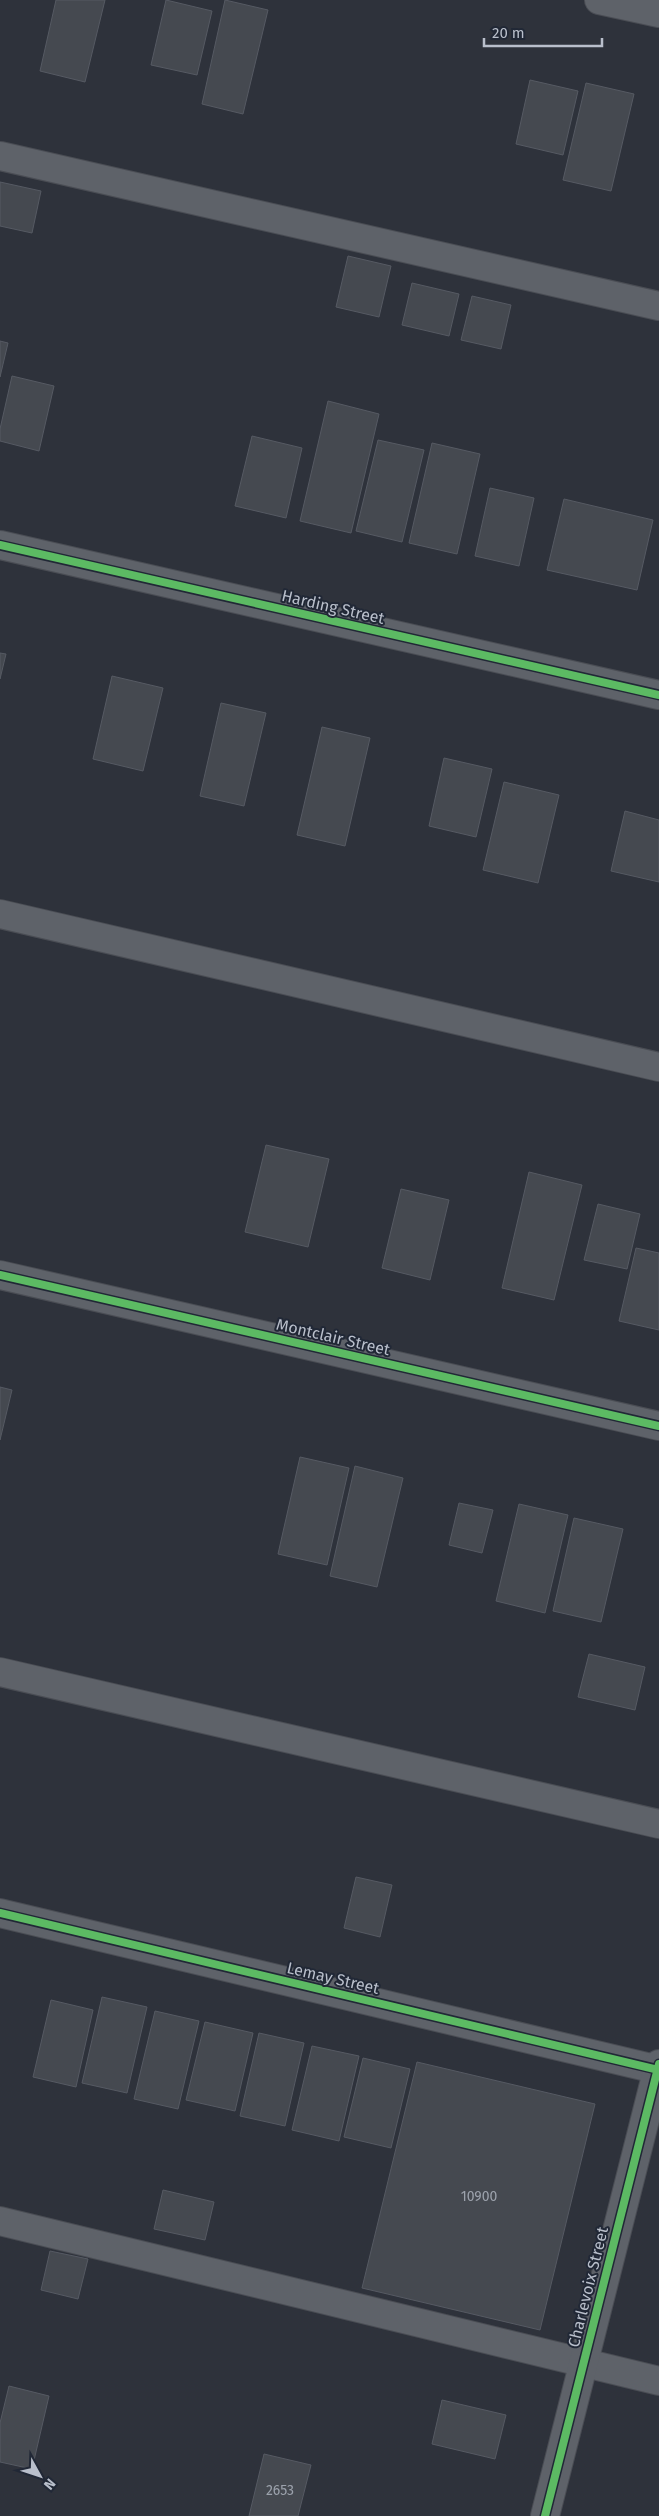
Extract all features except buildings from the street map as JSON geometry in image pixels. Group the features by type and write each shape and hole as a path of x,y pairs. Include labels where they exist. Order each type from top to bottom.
{"street":[{"path":"599,0 659,13"},
{"path":"0,156 659,306"},
{"name":"Harding Street","path":"0,545 659,695"},
{"path":"0,914 659,1066"},
{"name":"Montclair Street","path":"0,1275 659,1426"},
{"path":"0,1672 659,1824"},
{"name":"Lemay Street","path":"0,1913 659,2068"},
{"name":"Charlevoix Street","path":"545,2516 659,2068"},
{"path":"0,2221 659,2381"}],"cycle path":[{"path":"0,545 659,695"},
{"path":"0,1275 659,1426"},
{"path":"0,1913 659,2070"},
{"path":"545,2516 659,2064"}]}
